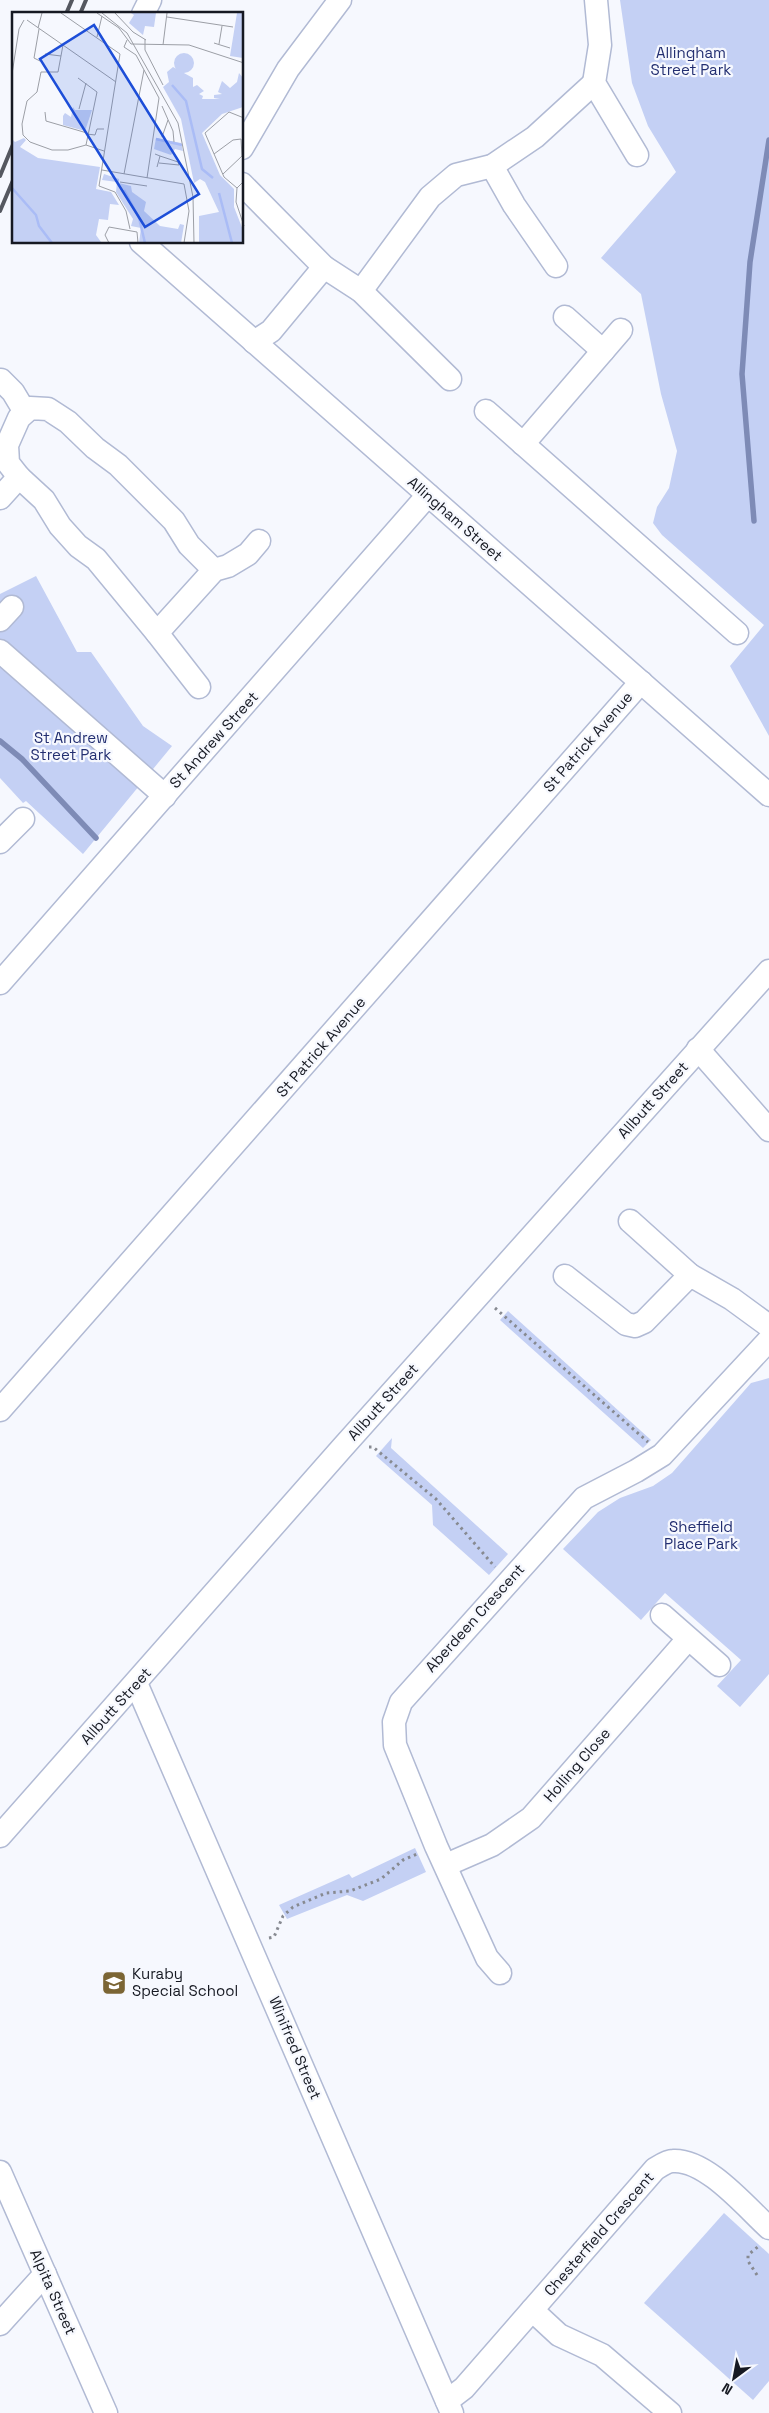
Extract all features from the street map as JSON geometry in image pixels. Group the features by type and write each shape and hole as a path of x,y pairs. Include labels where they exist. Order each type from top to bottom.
{"street":[{"path":"144,12 150,0"},
{"path":"361,291 430,197 456,174 492,166 535,137 594,83 600,45 596,0"},
{"path":"246,135 331,3"},
{"path":"594,83 636,155"},
{"path":"492,166 514,206 556,266"},
{"path":"244,186 324,267 361,291 450,379"},
{"name":"Allingham Street","path":"143,244 769,795"},
{"path":"254,342 271,331 324,267"},
{"path":"565,317 603,351"},
{"path":"523,444 621,330"},
{"path":"1,380 14,392 25,412"},
{"path":"198,687 157,633 96,559 78,546 60,526 44,500 8,464 7,445 19,418 30,408 48,409 68,422 95,448 118,465 174,521 189,545 214,570"},
{"path":"486,411 738,633"},
{"path":"0,498 19,477"},
{"name":"St Andrew Street","path":"0,983 428,495"},
{"path":"157,633 214,570 228,566 248,554 259,541"},
{"path":"0,651 165,796"},
{"name":"St Patrick Avenue","path":"0,1410 641,682"},
{"path":"0,842 23,819"},
{"name":"Allbutt Street","path":"0,1836 342,1448 769,971"},
{"path":"698,1049 769,1130"},
{"path":"630,1221 690,1275 732,1299 769,1338"},
{"path":"565,1276 626,1324 635,1326 644,1322 690,1275"},
{"name":"Aberdeen Crescent","path":"500,1973 487,1958 395,1745 394,1722 400,1702 584,1498 662,1455 769,1338"},
{"path":"662,1615 718,1665"},
{"name":"Holling Close","path":"441,1855 492,1845 531,1818 688,1638"},
{"name":"Winifred Street","path":"136,1683 449,2407"},
{"name":"Chesterfield Crescent","path":"449,2407 655,2169 670,2161 687,2162 706,2171 766,2235"},
{"name":"Alpita Street","path":"0,2172 106,2413"},
{"path":"0,2324 45,2274"},
{"path":"532,2310 559,2335 602,2355 656,2409"}],"path":[{"path":"479,1294 662,1455"},
{"path":"342,1448 352,1456 361,1448 373,1447 436,1499 494,1566 504,1586"},
{"path":"251,1946 274,1936 283,1916 293,1907 326,1894 350,1891 381,1879 403,1860 441,1855"},
{"path":"757,2275 748,2261 748,2255 766,2235"}],"green space":[{"name":"Allingham Street Park","path":"620,0 769,0 769,736 730,666 764,625 662,535 653,523 657,507 669,488 677,451 661,394 641,294 601,258 676,172 648,126 632,83"},
{"name":"St Andrew Street Park","path":"36,576 77,652 91,652 143,726 172,746 83,854 26,801 23,803 0,778 0,594"},
{"path":"508,1311 651,1440 643,1448 500,1320"},
{"name":"Sheffield Place Park","path":"769,1378 769,1674 740,1707 717,1686 741,1660 665,1593 641,1620 563,1549 598,1512 620,1498 653,1486 672,1473 751,1383"},
{"path":"392,1438 391,1448 508,1554 489,1575 433,1525 432,1505 376,1456"},
{"path":"415,1848 426,1872 363,1901 347,1895 287,1919 279,1905 349,1874 352,1878"},
{"path":"724,2213 769,2254 769,2381 753,2400 644,2303"}],"waterway":[{"path":"754,521 742,374 750,262 769,140"},
{"path":"0,741 22,759 96,838"}],"railway":[{"path":"67,12 72,0"},
{"path":"81,12 86,0"},
{"path":"0,176 12,147"},
{"path":"0,211 12,183"}],"place":[{"name":"Kuraby Special School","path":"114,1983"}]}
